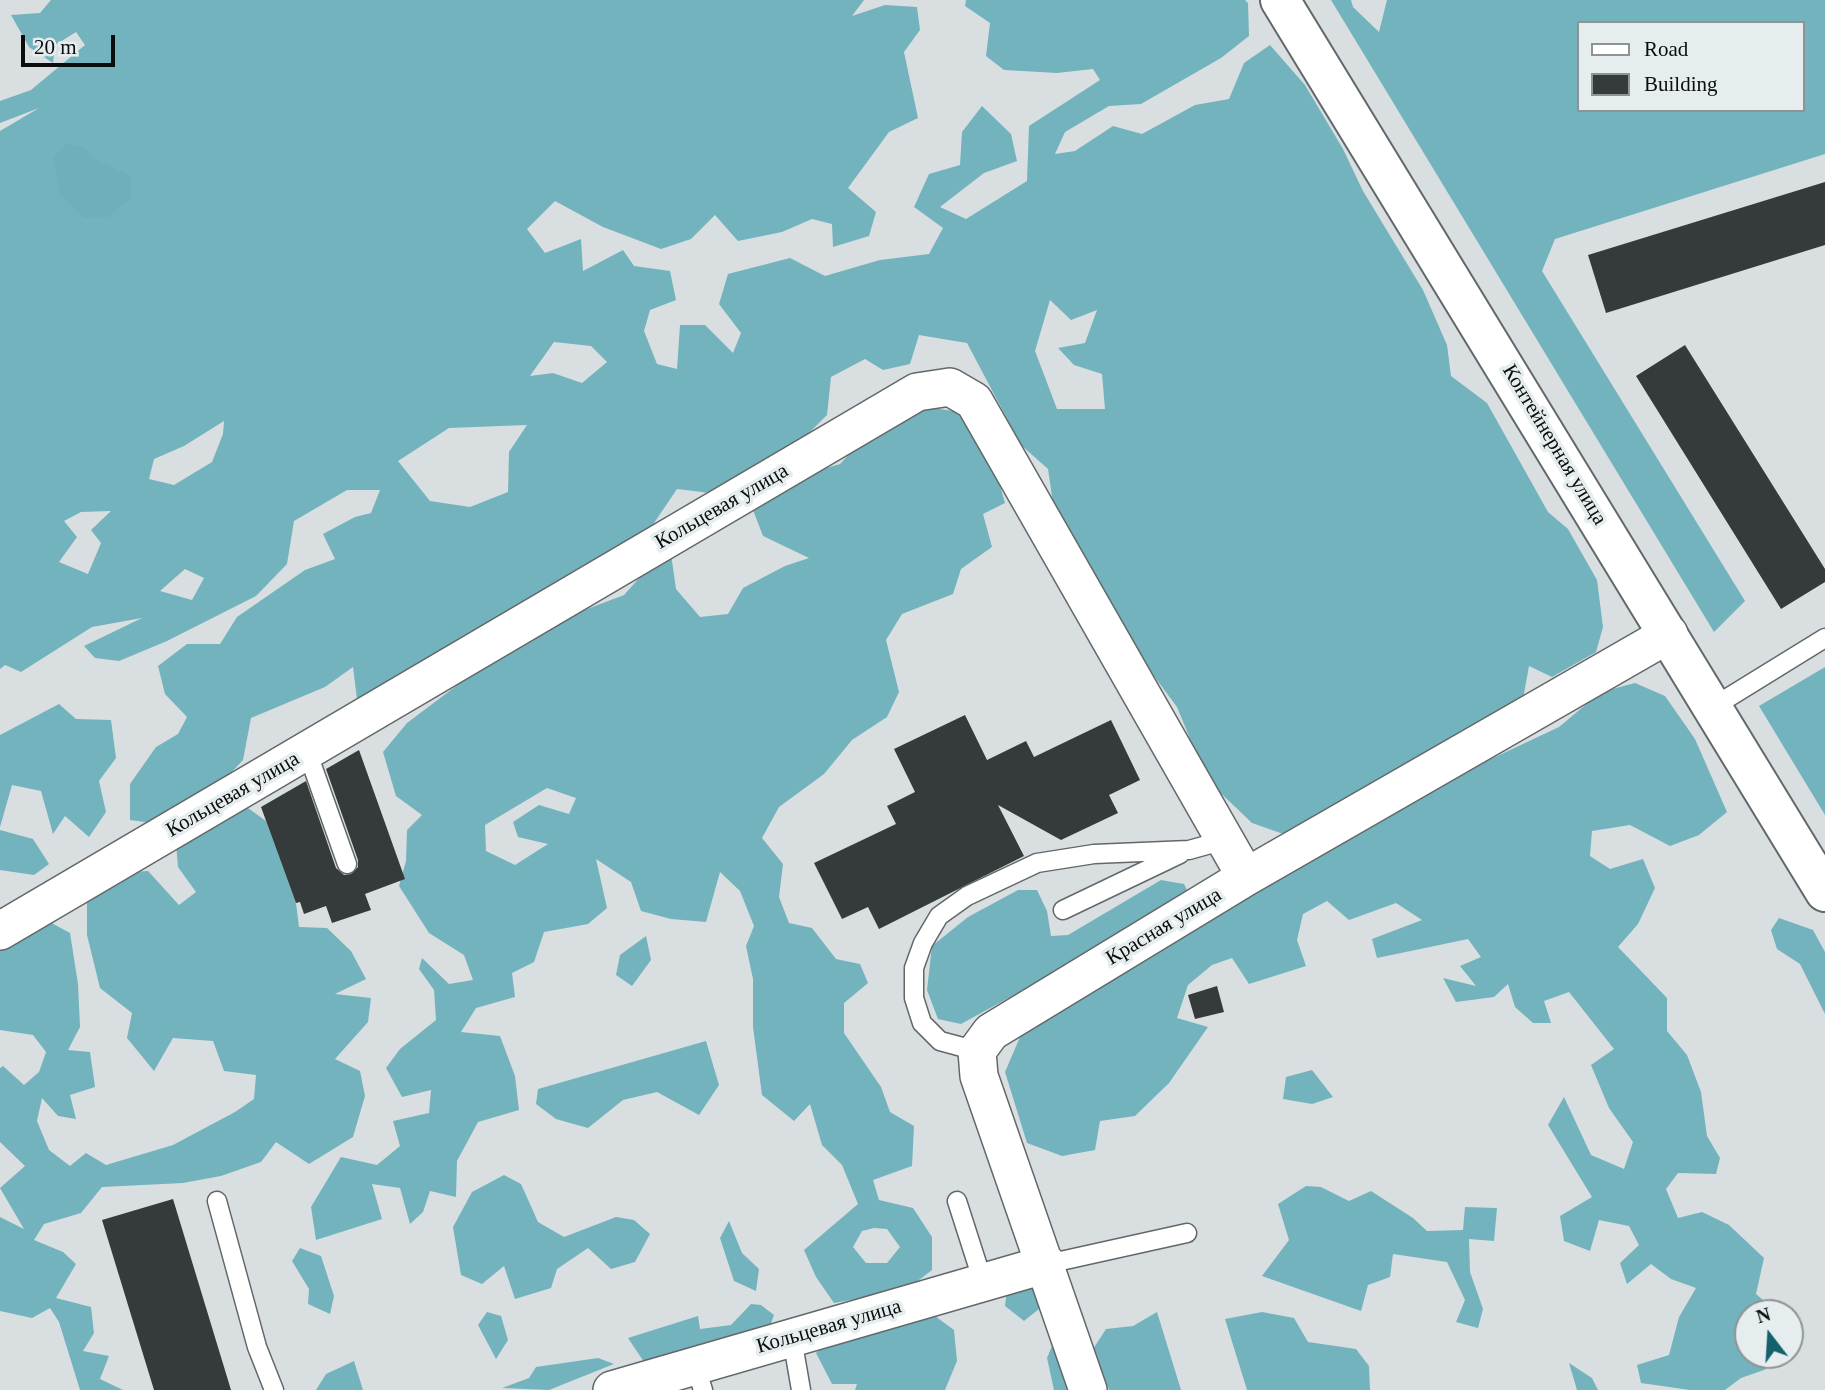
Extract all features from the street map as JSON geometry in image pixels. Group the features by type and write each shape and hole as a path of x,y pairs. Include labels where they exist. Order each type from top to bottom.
{"street":[{"name":"Контейнерная улица","path":"1280,0 1825,892"},
{"name":"Кольцевая улица","path":"0,931 917,392 950,387 974,401 1246,877"},
{"name":"Красная улица","path":"977,1051 991,1032 1246,877 1669,634"},
{"path":"977,1051 979,1076 1047,1264 1088,1390"},
{"name":"Кольцевая улица","path":"612,1390 699,1378 792,1338 1047,1264"}],"lane":[{"path":"1713,707 1825,638"},
{"path":"307,751 347,864"},
{"path":"1063,910 1189,850 1224,839"},
{"path":"977,1051 940,1041 922,1023 914,998 914,968 923,943 939,916 967,896 1037,863 1094,854 1189,850"},
{"path":"217,1201 257,1347 274,1390"},
{"path":"957,1201 983,1282"},
{"path":"1047,1264 1187,1233"},
{"path":"792,1338 801,1390"}],"shaded area":[{"path":"51,0 864,0 852,16 885,5 917,7 920,30 904,52 918,118 889,132 848,188 876,212 869,236 833,247 832,224 812,219 782,232 738,241 715,215 691,239 661,249 603,227 555,201 527,229 545,253 581,239 583,271 623,250 634,266 670,271 676,300 650,310 644,331 657,364 677,369 680,325 705,325 733,353 741,333 719,304 728,274 790,258 825,276 880,260 929,254 943,228 914,207 929,174 960,165 962,132 982,106 1011,134 1017,161 984,173 940,207 966,219 1027,181 1029,126 1100,80 1093,69 1057,73 1004,70 986,56 990,23 965,6 966,0 1245,0 1248,3 1249,36 1221,58 1141,104 1109,106 1065,132 1055,154 1075,151 1113,126 1142,134 1195,105 1229,99 1244,63 1270,45 1305,85 1343,149 1363,191 1423,290 1447,345 1451,376 1487,403 1548,512 1568,529 1597,580 1603,627 1596,652 1552,677 1529,666 1523,699 1289,836 1252,823 1207,780 1177,707 1128,641 1054,510 1048,469 1021,445 967,343 919,335 910,364 883,370 865,359 831,377 827,415 782,460 734,477 718,494 677,489 650,529 396,688 357,699 353,667 325,687 251,718 243,760 209,796 160,824 130,820 130,784 156,747 178,734 187,717 165,694 158,666 187,644 220,644 237,617 305,570 335,559 323,534 355,517 371,513 380,490 347,490 294,521 287,564 256,596 167,641 119,661 95,658 84,646 142,618 92,627 21,672 5,665 0,669 0,131 39,108 0,123 0,101 31,90 85,45 76,32 55,45 53,63 29,47 11,15 40,13","holes":["1050,300 1071,320 1097,310 1085,343 1058,348 1074,365 1102,374 1105,409 1057,409 1035,351","554,342 591,346 607,362 582,383 553,373 530,376","224,421 223,434 212,462 174,485 149,479 154,459 184,446","527,425 509,452 508,492 470,507 430,501 398,461 449,428","111,511 91,530 101,543 88,574 59,562 77,537 64,521 81,512","185,569 204,578 192,600 160,591"]},
{"path":"1331,0 1351,0 1353,7 1379,32 1387,0 1825,0 1825,154 1555,239 1542,271 1745,601 1714,632"},
{"path":"68,143 86,148 95,159 131,176 131,199 108,217 84,218 60,195 53,157"},
{"path":"914,405 966,413 996,472 1005,503 983,514 992,547 961,569 953,594 902,614 886,640 899,692 887,717 852,740 824,774 779,807 762,838 783,864 779,897 789,923 812,928 836,959 860,964 868,983 844,1003 844,1033 881,1087 890,1112 914,1126 912,1166 873,1180 879,1200 913,1208 932,1237 932,1270 906,1290 834,1303 816,1277 804,1250 858,1204 842,1165 822,1145 810,1104 794,1121 762,1095 753,1027 753,979 746,946 754,926 740,891 720,872 706,922 671,919 641,911 631,882 596,859 607,908 588,924 544,932 534,962 512,973 515,997 476,1008 461,1032 500,1036 515,1076 519,1110 478,1122 457,1161 456,1197 430,1191 423,1212 410,1224 400,1188 372,1184 382,1219 316,1240 311,1207 341,1157 377,1165 400,1146 393,1121 429,1113 431,1090 402,1097 386,1068 400,1049 436,1020 434,990 419,969 422,958 449,984 473,980 464,955 429,933 399,886 406,861 407,830 422,815 396,796 383,752 407,723 500,653 558,620 624,595 649,567 671,554 676,589 700,617 728,614 743,588 785,566 809,558 763,536 753,510 789,479 840,464 867,435","holes":["547,788 576,798 569,814 539,805 513,822 518,837 548,844 515,865 486,851 485,825","887,1229 900,1247 887,1263 866,1263 853,1247 862,1231"]},
{"path":"1825,667 1825,815 1759,706"},
{"path":"1635,683 1665,696 1695,739 1727,812 1699,835 1670,846 1630,825 1592,831 1590,856 1610,869 1643,859 1655,888 1638,924 1618,947 1667,998 1667,1031 1687,1055 1701,1092 1707,1136 1720,1158 1716,1174 1678,1173 1666,1189 1678,1218 1702,1212 1729,1225 1764,1258 1756,1294 1762,1299 1734,1299 1734,1369 1764,1370 1741,1378 1725,1390 1690,1390 1641,1383 1637,1365 1669,1355 1679,1317 1696,1288 1671,1279 1651,1264 1627,1284 1620,1263 1639,1245 1629,1226 1599,1220 1590,1251 1564,1241 1560,1216 1592,1197 1548,1125 1564,1097 1591,1155 1624,1169 1633,1142 1609,1108 1591,1065 1614,1049 1569,992 1544,1001 1551,1023 1533,1023 1515,1007 1508,984 1494,997 1456,1002 1443,978 1476,986 1460,966 1481,957 1468,939 1377,958 1372,939 1422,920 1396,903 1349,920 1327,901 1303,914 1297,940 1306,966 1249,984 1232,958 1212,965 1188,985 1177,1018 1208,1027 1169,1083 1135,1116 1100,1121 1095,1150 1062,1156 1027,1143 1005,1072 1020,1037 1105,977 1421,792 1559,727 1601,692"},
{"path":"59,704 76,719 111,720 116,758 99,781 106,812 89,837 65,816 53,834 41,791 12,785 0,827 0,735"},
{"path":"248,808 266,821 296,903 299,927 327,928 351,951 366,979 335,994 371,998 368,1022 335,1059 360,1071 365,1096 353,1137 309,1164 276,1142 261,1162 221,1176 183,1183 102,1187 81,1213 44,1224 34,1240 63,1252 76,1264 56,1298 91,1307 94,1333 83,1351 109,1356 100,1379 123,1390 80,1390 59,1322 50,1308 32,1318 0,1311 0,1217 24,1229 0,1188 25,1166 0,1142 0,1068 3,1066 24,1085 39,1072 46,1052 33,1035 0,1030 0,944 48,921 70,933 78,984 80,1027 68,1050 90,1052 95,1087 70,1095 76,1119 58,1116 42,1098 37,1121 49,1150 70,1166 86,1153 106,1165 173,1145 235,1112 254,1099 256,1075 224,1071 213,1041 173,1038 154,1071 127,1038 132,1013 100,988 87,935 87,901 124,872 148,871 179,905 196,892 178,867 176,843 215,818"},
{"path":"0,830 33,839 49,864 34,875 0,870"},
{"path":"1161,880 1184,884 1191,898 961,1024 938,1019 927,990 932,946 968,917 1018,890 1037,890 1047,911 1051,936 1068,935"},
{"path":"1779,918 1813,930 1825,952 1825,1014 1800,964 1777,949 1771,930"},
{"path":"646,936 651,960 632,986 616,975 620,955"},
{"path":"706,1041 719,1085 699,1115 657,1092 623,1100 588,1128 556,1119 536,1104 538,1089"},
{"path":"1312,1070 1333,1097 1312,1104 1283,1099 1286,1077"},
{"path":"504,1175 521,1184 538,1222 564,1237 616,1217 634,1220 650,1234 635,1262 611,1269 588,1248 557,1269 551,1288 515,1299 504,1266 482,1284 461,1275 453,1227 472,1192"},
{"path":"1306,1186 1321,1187 1349,1201 1371,1191 1413,1218 1427,1231 1463,1230 1465,1207 1497,1208 1494,1241 1469,1239 1470,1272 1483,1309 1478,1328 1456,1322 1465,1300 1447,1262 1393,1254 1390,1277 1368,1285 1361,1311 1262,1276 1289,1240 1278,1204"},
{"path":"729,1221 742,1253 759,1269 756,1291 734,1281 720,1238"},
{"path":"300,1248 321,1256 334,1296 330,1314 308,1304 309,1289 292,1261"},
{"path":"1044,1284 1039,1309 1024,1321 1005,1306 1007,1290"},
{"path":"751,1304 761,1305 774,1315 770,1326 644,1362 628,1338 698,1316 700,1329 731,1325"},
{"path":"487,1312 501,1316 508,1340 496,1359 478,1325"},
{"path":"1157,1312 1181,1390 1109,1390 1093,1349 1106,1329 1133,1326"},
{"path":"1262,1312 1294,1318 1308,1342 1356,1349 1369,1366 1370,1390 1247,1390 1225,1319"},
{"path":"907,1316 935,1316 954,1330 957,1361 945,1390 855,1390 857,1384 832,1384 816,1353 833,1337"},
{"path":"1057,1334 1075,1390 1054,1390 1047,1358"},
{"path":"598,1358 614,1364 549,1390 502,1388 529,1378 536,1367"},
{"path":"354,1361 363,1390 316,1390 326,1374"},
{"path":"1569,1363 1592,1378 1598,1390 1577,1390"}],"building":[{"path":"1825,182 1825,245 1606,313 1588,255"},
{"path":"1685,345 1825,569 1825,582 1781,609 1636,376"},
{"path":"965,715 987,760 1026,741 1034,757 1111,720 1140,780 1109,795 1118,813 1061,840 998,805 1024,856 879,929 868,907 842,919 814,863 896,824 887,806 915,792 894,749"},
{"path":"359,750 405,879 365,894 371,910 332,923 326,906 304,914 300,902 296,903 261,807 306,781 336,868 344,875 351,874 358,867 358,860 326,769"},
{"path":"1217,986 1224,1012 1195,1019 1188,995"},
{"path":"173,1199 231,1390 154,1390 102,1220"}]}
